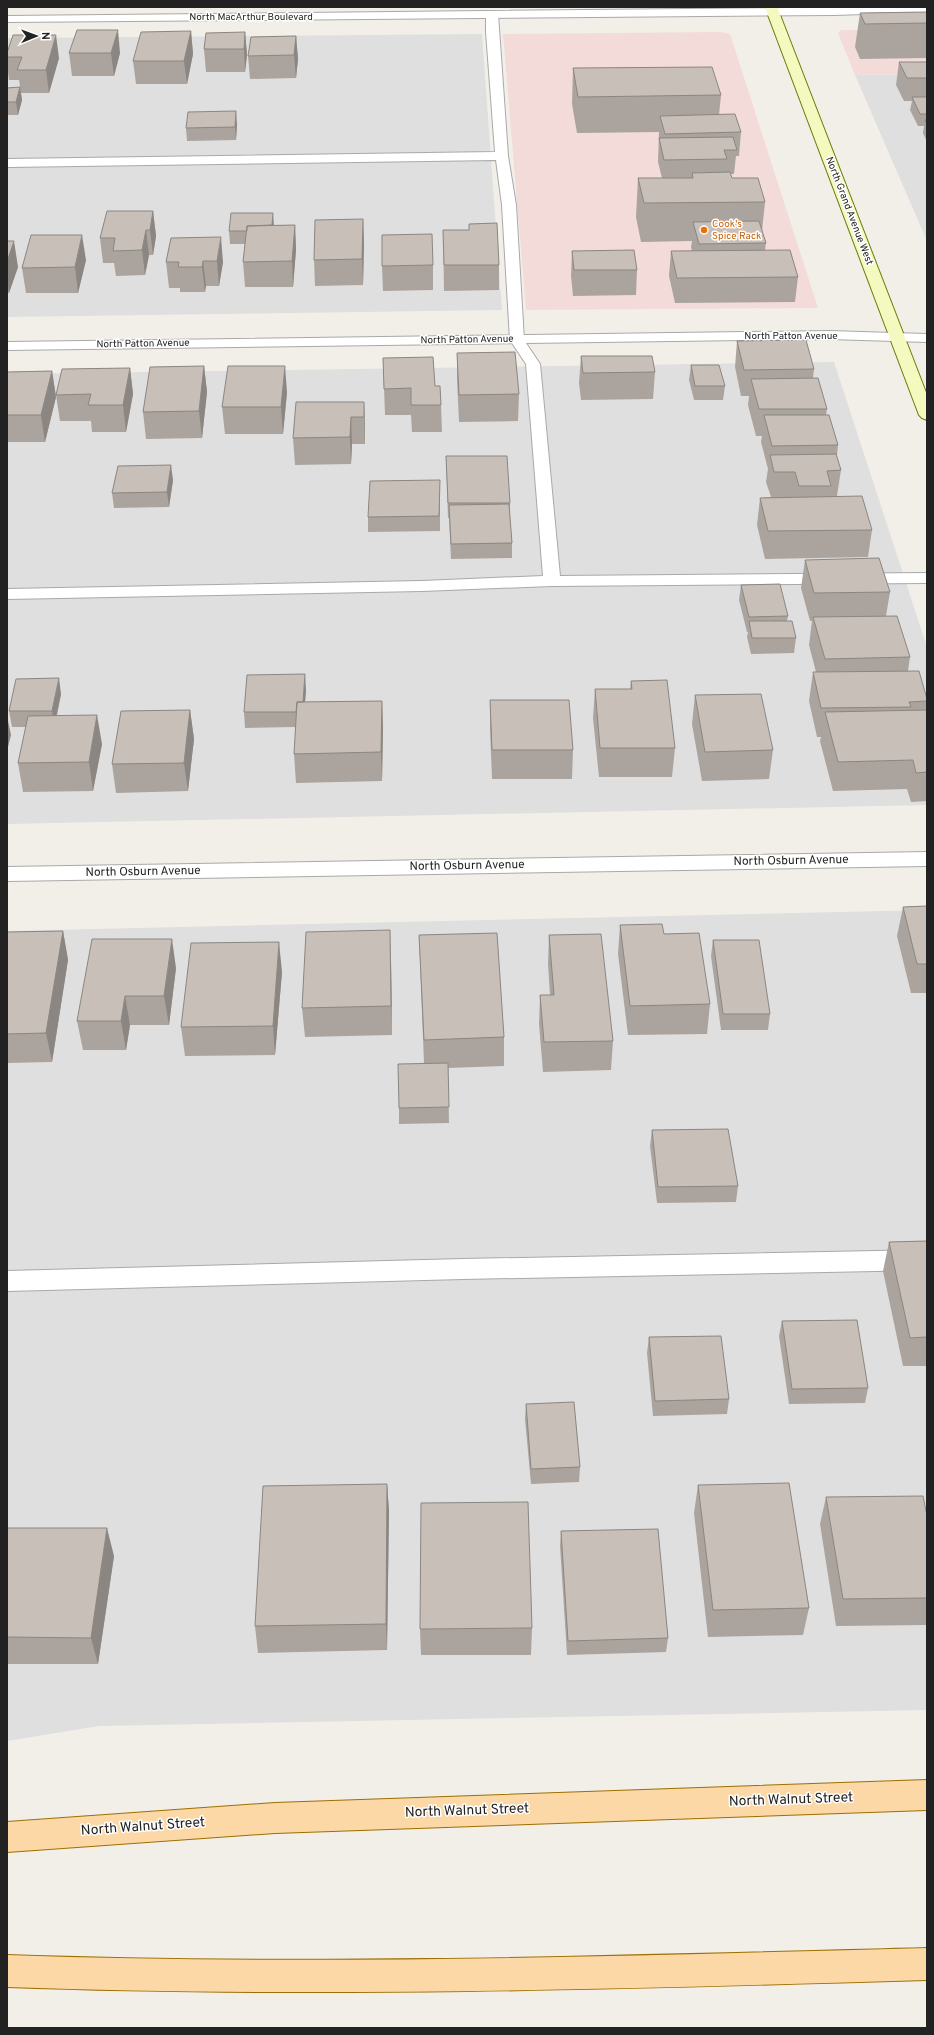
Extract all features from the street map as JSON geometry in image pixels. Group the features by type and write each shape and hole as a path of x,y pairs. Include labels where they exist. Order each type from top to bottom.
{"main road":[{"name":"North Grand Avenue West","path":"772,9 927,415"},
{"name":"North Walnut Street","path":"7,1837 275,1818 927,1795"},
{"path":"7,1970 120,1975 563,1974 927,1964"}],"street":[{"name":"North MacArthur Boulevard","path":"7,18 492,14 650,10 927,9"},
{"path":"492,14 492,32 502,156 509,205 517,340 533,364 552,581"},
{"path":"7,162 502,156"},
{"name":"North Patton Avenue","path":"7,346 829,335 927,338"},
{"path":"7,594 422,586 552,581 927,578"},
{"name":"North Osburn Avenue","path":"7,874 927,859"},
{"path":"7,1281 471,1269 927,1260"}],"shaded area":[{"path":"841,30 927,30 927,74 855,75 838,33"},
{"path":"721,32 730,34 818,308 526,310 503,34"},
{"path":"482,34 502,310 7,317 7,38"},
{"path":"927,74 927,241 855,75"},
{"path":"834,362 927,647 927,805 7,824 7,374"},
{"path":"927,910 927,1710 99,1726 7,1741 7,931"}],"building":[{"path":"927,12 927,23 865,24 860,13"},
{"path":"77,30 118,30 111,53 69,53"},
{"path":"191,31 184,61 133,61 141,32"},
{"path":"245,32 244,49 204,49 206,33"},
{"path":"13,35 56,35 46,70 17,70 22,57 7,57"},
{"path":"296,36 294,55 248,56 251,37"},
{"path":"899,62 927,62 927,78 907,78"},
{"path":"712,67 721,95 578,97 573,68"},
{"path":"20,87 16,102 7,102 7,88"},
{"path":"912,97 927,97 927,114 920,114"},
{"path":"236,111 235,127 186,128 188,112"},
{"path":"735,114 741,132 665,134 660,116"},
{"path":"733,137 737,150 724,150 727,159 664,160 659,138"},
{"path":"730,172 732,178 758,178 765,202 644,203 638,178 693,178 692,173"},
{"path":"107,211 153,211 150,230 146,230 142,250 113,251 115,238 100,238"},
{"path":"231,213 273,213 272,225 247,226 247,231 229,231"},
{"path":"363,219 362,259 314,260 315,220"},
{"path":"759,221 766,243 699,244 693,222"},
{"path":"497,223 499,265 444,265 443,230 469,230 469,224"},
{"path":"295,225 292,261 243,262 247,226"},
{"path":"432,234 433,265 382,266 382,235"},
{"path":"31,235 82,235 75,267 22,268"},
{"path":"221,237 217,261 203,261 202,267 178,267 179,262 166,262 171,238"},
{"path":"7,241 14,241 7,262"},
{"path":"634,250 637,270 574,270 572,251"},
{"path":"790,250 798,277 677,278 671,251"},
{"path":"806,340 814,369 744,370 737,341"},
{"path":"515,352 519,394 459,395 457,353"},
{"path":"581,356 652,356 655,372 583,373"},
{"path":"433,357 435,386 440,386 441,405 411,405 411,388 384,389 383,358"},
{"path":"691,365 719,365 725,386 695,386"},
{"path":"204,366 199,411 143,412 150,367"},
{"path":"228,366 285,366 281,407 222,407"},
{"path":"130,368 123,405 88,405 91,394 56,395 62,369"},
{"path":"52,371 41,415 7,415 7,372"},
{"path":"818,378 827,409 759,409 751,379"},
{"path":"296,402 364,402 364,417 351,417 350,437 293,438"},
{"path":"764,415 829,415 838,445 772,446"},
{"path":"836,454 841,470 827,471 831,486 799,486 795,472 774,472 770,455"},
{"path":"446,456 507,456 510,503 448,503"},
{"path":"171,465 167,492 112,493 118,466"},
{"path":"440,480 439,516 368,517 370,481"},
{"path":"862,496 872,530 768,531 760,498"},
{"path":"509,504 512,543 451,544 449,505"},
{"path":"879,558 890,592 814,593 805,560"},
{"path":"780,584 788,616 749,617 741,585"},
{"path":"897,616 910,657 825,659 813,617"},
{"path":"749,621 792,621 796,638 752,638"},
{"path":"919,671 927,701 909,702 911,707 821,708 813,672"},
{"path":"305,674 303,702 297,702 296,712 244,712 247,675"},
{"path":"59,678 52,711 9,711 16,679"},
{"path":"667,680 675,748 600,748 595,689 632,689 631,681"},
{"path":"761,694 773,750 705,752 695,695"},
{"path":"490,700 569,700 573,750 492,750"},
{"path":"382,701 381,752 294,754 297,702"},
{"path":"190,710 184,763 112,764 121,711"},
{"path":"927,710 927,772 916,773 913,760 838,762 825,712"},
{"path":"97,715 89,762 18,763 28,716"},
{"path":"927,906 927,964 917,964 903,907"},
{"path":"662,924 664,934 699,933 710,1004 630,1006 620,925"},
{"path":"390,930 391,1006 302,1008 306,932"},
{"path":"63,931 46,1033 7,1034 7,932"},
{"path":"497,933 504,1037 424,1040 419,935"},
{"path":"601,934 613,1041 544,1042 540,995 554,995 549,935"},
{"path":"92,939 172,939 164,996 125,996 121,1021 77,1021"},
{"path":"713,940 759,940 770,1014 723,1014"},
{"path":"279,942 273,1026 181,1027 191,943"},
{"path":"448,1063 449,1107 399,1108 398,1064"},
{"path":"728,1129 738,1186 658,1187 652,1130"},
{"path":"927,1241 927,1337 910,1338 889,1242"},
{"path":"857,1320 868,1388 792,1389 782,1321"},
{"path":"721,1336 729,1399 655,1401 649,1337"},
{"path":"574,1402 580,1467 531,1469 526,1404"},
{"path":"789,1483 809,1608 713,1610 698,1485"},
{"path":"387,1484 386,1624 255,1626 263,1486"},
{"path":"923,1496 927,1516 927,1598 843,1599 826,1497"},
{"path":"528,1502 532,1628 420,1629 421,1503"},
{"path":"7,1528 107,1528 91,1638 7,1637"},
{"path":"658,1529 668,1638 568,1641 561,1531"}],"place":[{"name":"Cook's Spice Rack","path":"704,230"}]}
